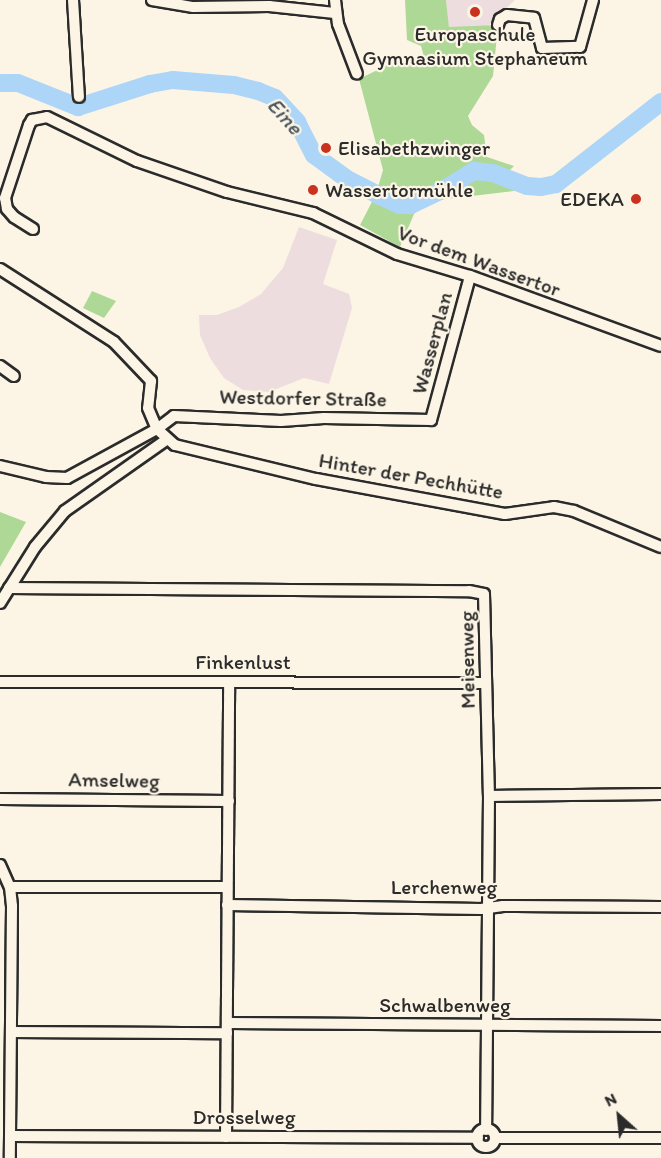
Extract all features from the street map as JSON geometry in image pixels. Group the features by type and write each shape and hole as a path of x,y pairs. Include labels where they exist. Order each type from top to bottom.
{"street":[{"path":"73,0 79,97"},
{"path":"152,0 193,7 269,6 335,13"},
{"path":"334,0 335,13 357,74"},
{"path":"498,25 501,18 507,15 534,18 542,48 580,47 593,0"},
{"name":"Vor dem Wassertor","path":"33,229 14,217 7,209 5,198 32,120 47,117 136,161 227,192 286,206 337,222 397,254 470,276 661,346"},
{"path":"0,269 114,342 151,381 148,408 157,429 166,440 65,511 35,547 0,603"},
{"name":"Wasserplan","path":"431,420 470,276"},
{"path":"0,366 14,376"},
{"name":"Westdorfer Straße","path":"157,429 174,416 281,421 324,418 431,420"},
{"path":"0,466 45,477 67,478 157,429"},
{"name":"Hinter der Pechhütte","path":"166,440 186,448 384,493 505,514 554,507 574,511 661,547"},
{"name":"Meisenweg","path":"9,588 469,591 484,594 489,796 488,1025 482,1134"},
{"name":"Finkenlust","path":"0,682 486,683"},
{"path":"226,1137 229,682"},
{"path":"489,796 661,794"},
{"name":"Amselweg","path":"0,798 229,801"},
{"path":"0,865 10,886 10,1158"},
{"path":"10,886 227,887"},
{"name":"Lerchenweg","path":"227,905 661,907"},
{"name":"Schwalbenweg","path":"11,1032 488,1025 661,1026"},
{"path":"492,1132 495,1138 485,1152 480,1144 482,1134 492,1132"},
{"name":"Drosselweg","path":"10,1136 226,1137 482,1134"},
{"path":"495,1138 661,1138"}],"shaded area":[{"name":"Europaschule Gymnasium Stephaneum","path":"446,0 515,0 487,27 449,27"},
{"path":"299,227 337,240 323,284 349,294 352,308 329,384 304,378 269,392 243,390 224,378 210,358 200,335 199,315 217,315 239,307 261,294 283,268"}],"green space":[{"path":"405,0 446,0 449,27 498,25 493,76 468,116 472,125 484,135 487,157 514,166 510,170 514,191 429,201 417,207 400,247 360,225 376,194 383,170 359,79 398,60 412,66 421,60 423,53 421,46 407,40"},
{"path":"92,291 116,301 104,318 83,308"},
{"path":"0,512 26,522 0,567"}],"waterway":[{"name":"Eine","path":"0,83 18,83 78,107 150,84 173,80 234,85 258,91 275,98 297,122 314,155 347,179 400,205 411,205 474,171 493,173 527,186 541,187 556,184 661,102"}],"place":[{"name":"Europaschule Gymnasium Stephaneum","path":"475,12"},
{"name":"Elisabethzwinger","path":"326,148"},
{"name":"Wassertormühle","path":"313,190"},
{"name":"EDEKA","path":"636,199"}]}
